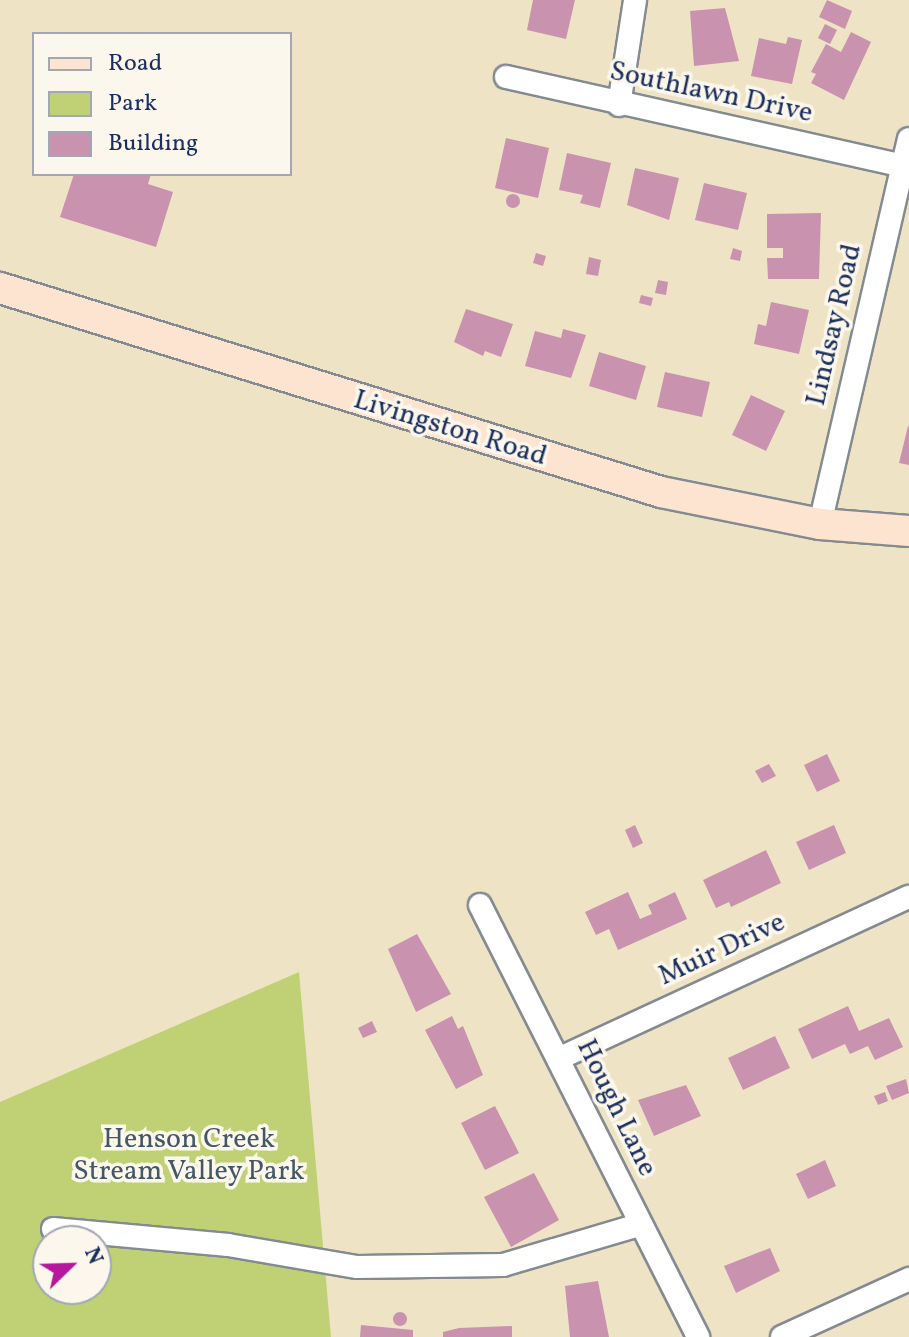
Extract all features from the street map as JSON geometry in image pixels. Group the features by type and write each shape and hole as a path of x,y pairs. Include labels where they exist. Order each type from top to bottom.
{"main road":[{"name":"Livingston Road","path":"0,288 585,471 820,524 909,531"}],"street":[{"path":"619,105 635,0"},
{"name":"Southlawn Drive","path":"506,77 619,105 904,166"},
{"name":"Lindsay Road","path":"820,524 909,139"},
{"name":"Muir Drive","path":"560,1058 909,897"},
{"name":"Hough Lane","path":"480,905 560,1058 639,1225 698,1337"},
{"path":"112,1234 228,1245 372,1267 503,1265 639,1225"},
{"path":"782,1337 909,1279"}],"green space":[{"name":"Henson Creek Stream Valley Park","path":"299,972 331,1337 0,1337 0,1102"}],"building":[{"path":"533,0 575,0 566,39 527,30"},
{"path":"827,0 852,11 845,29 819,17"},
{"path":"725,8 739,61 694,66 690,11"},
{"path":"825,24 837,30 830,44 818,38"},
{"path":"851,32 871,42 844,100 811,83 816,74 811,72 826,44 841,52"},
{"path":"788,37 802,40 792,84 751,76 759,38 786,44"},
{"path":"506,138 549,148 538,198 495,188"},
{"path":"567,153 611,163 600,208 580,203 583,195 559,190"},
{"path":"635,168 679,178 669,220 627,205"},
{"path":"73,176 150,176 148,184 173,192 156,247 60,217"},
{"path":"704,183 747,193 738,230 695,220"},
{"path":"513,194 520,201 513,208 506,201"},
{"path":"821,213 819,279 768,279 767,258 783,258 783,248 767,248 767,214"},
{"path":"733,248 742,251 740,261 730,259"},
{"path":"536,253 546,256 543,266 533,263"},
{"path":"589,257 601,260 598,276 586,274"},
{"path":"658,280 668,282 666,295 655,293"},
{"path":"641,295 653,298 651,306 639,303"},
{"path":"771,302 809,310 799,354 754,344 758,324 766,326"},
{"path":"466,309 513,324 501,357 485,351 483,356 454,342"},
{"path":"563,329 586,335 571,378 525,366 535,331 561,338"},
{"path":"599,352 646,366 636,400 589,386"},
{"path":"665,372 710,382 702,417 657,407"},
{"path":"751,395 785,411 766,451 732,435"},
{"path":"909,427 909,465 899,463"},
{"path":"827,754 840,781 817,792 804,765"},
{"path":"769,764 776,776 762,783 755,771"},
{"path":"635,825 643,843 633,848 625,830"},
{"path":"834,825 846,853 809,870 796,842"},
{"path":"766,850 781,883 731,907 729,902 716,908 703,880"},
{"path":"628,892 640,919 652,914 648,905 675,892 687,919 618,950 609,929 596,935 585,912"},
{"path":"417,934 451,994 416,1012 388,949"},
{"path":"848,1006 859,1031 889,1018 903,1047 875,1060 868,1046 850,1054 845,1044 812,1059 798,1029"},
{"path":"452,1016 458,1029 463,1026 483,1075 456,1089 425,1030"},
{"path":"372,1021 377,1032 363,1038 358,1028"},
{"path":"775,1036 790,1068 743,1090 728,1058"},
{"path":"906,1079 909,1093 892,1100 886,1086"},
{"path":"686,1085 701,1116 654,1136 638,1100"},
{"path":"885,1092 888,1101 878,1105 874,1096"},
{"path":"495,1106 519,1153 485,1170 461,1123"},
{"path":"825,1160 836,1186 808,1199 796,1174"},
{"path":"534,1173 559,1220 511,1247 484,1197"},
{"path":"770,1248 780,1271 736,1293 724,1266"},
{"path":"598,1281 609,1337 570,1337 565,1286"},
{"path":"400,1312 407,1319 400,1326 393,1319"},
{"path":"361,1325 413,1330 413,1337 360,1337"},
{"path":"512,1326 512,1337 443,1337 443,1332 459,1328"}]}
